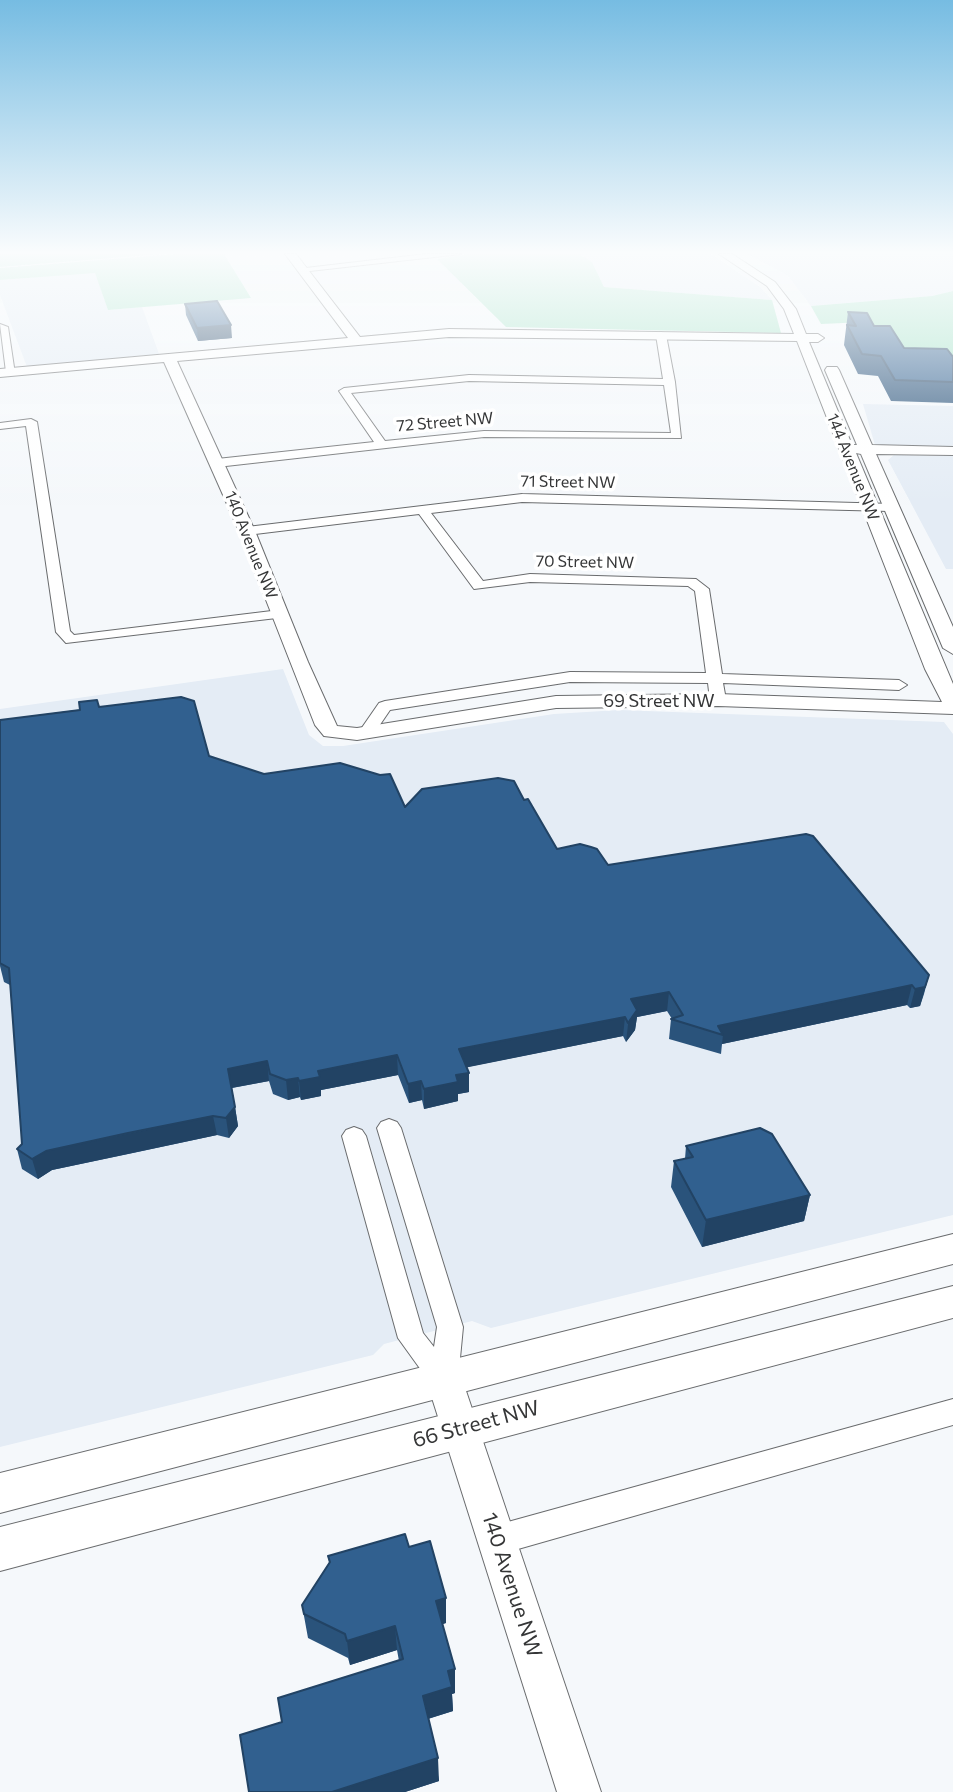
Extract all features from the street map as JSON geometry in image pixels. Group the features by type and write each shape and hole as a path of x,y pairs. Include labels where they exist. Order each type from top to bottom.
{"main road":[{"path":"0,1493 953,1249"},
{"name":"66 Street NW","path":"0,1549 953,1302"}],"street":[{"path":"3,338 5,373 388,338"},
{"path":"382,445 344,391 469,379 670,382 662,338"},
{"path":"712,338 817,343"},
{"name":"144 Avenue NW","path":"813,338 866,449 953,648"},
{"name":"144 Avenue NW","path":"817,343 846,449 935,669 953,705"},
{"name":"140 Avenue NW","path":"169,358 247,531 325,724 331,732"},
{"name":"72 Street NW","path":"216,463 484,434 677,436 670,382"},
{"path":"0,426 31,422 63,632 71,640 280,614"},
{"path":"846,449 953,451"},
{"name":"71 Street NW","path":"247,531 522,498 890,507"},
{"name":"70 Street NW","path":"422,510 479,586 530,578 691,582 702,589 715,678"},
{"name":"69 Street NW","path":"367,732 385,706 570,677 715,678 899,685"},
{"path":"715,678 718,700"},
{"name":"69 Street NW","path":"331,732 367,732 556,702 718,700 953,705"},
{"name":"140 Avenue NW","path":"389,1128 450,1327 444,1379"},
{"name":"140 Avenue NW","path":"354,1136 411,1338 444,1379 579,1792"},
{"path":"497,1540 953,1412"}],"shaded area":[{"path":"16,338 153,338 159,354 27,367"},
{"path":"863,404 953,406 953,447 875,445"},
{"path":"894,455 953,456 953,569 946,569 888,460"},
{"path":"283,669 309,735 323,746 343,746 554,714 619,710 944,722 953,734 953,1215 491,1328 472,1321 384,1344 373,1355 0,1447 0,709"}],"green space":[{"path":"879,338 953,338 953,363 900,362"}],"building":[{"path":"854,338 897,338 904,348 947,349 953,357 953,382 895,380 881,356 862,354"},
{"path":"181,697 194,701 209,756 264,774 340,763 380,775 390,774 405,807 422,789 498,778 514,781 524,800 528,799 557,849 580,844 591,847 597,849 608,865 806,834 813,836 929,975 925,987 915,989 912,985 718,1026 723,1035 671,1019 683,1015 669,992 631,999 637,1010 628,1023 625,1017 459,1049 469,1073 456,1075 458,1082 424,1089 421,1081 408,1084 397,1055 318,1071 320,1077 299,1081 298,1078 286,1080 270,1074 267,1061 228,1069 235,1107 226,1118 213,1116 128,1133 46,1151 32,1159 17,1149 22,1144 9,968 0,963 0,720 80,710 79,702 97,700 99,707"},
{"path":"760,1128 772,1134 810,1195 706,1220 674,1161 693,1157 686,1146"},
{"path":"405,1534 409,1547 430,1541 446,1598 436,1601 455,1669 448,1671 452,1687 423,1696 438,1758 332,1792 249,1792 240,1735 282,1722 278,1698 403,1659 395,1626 347,1641 345,1634 304,1614 302,1605 330,1562 328,1556"}]}
